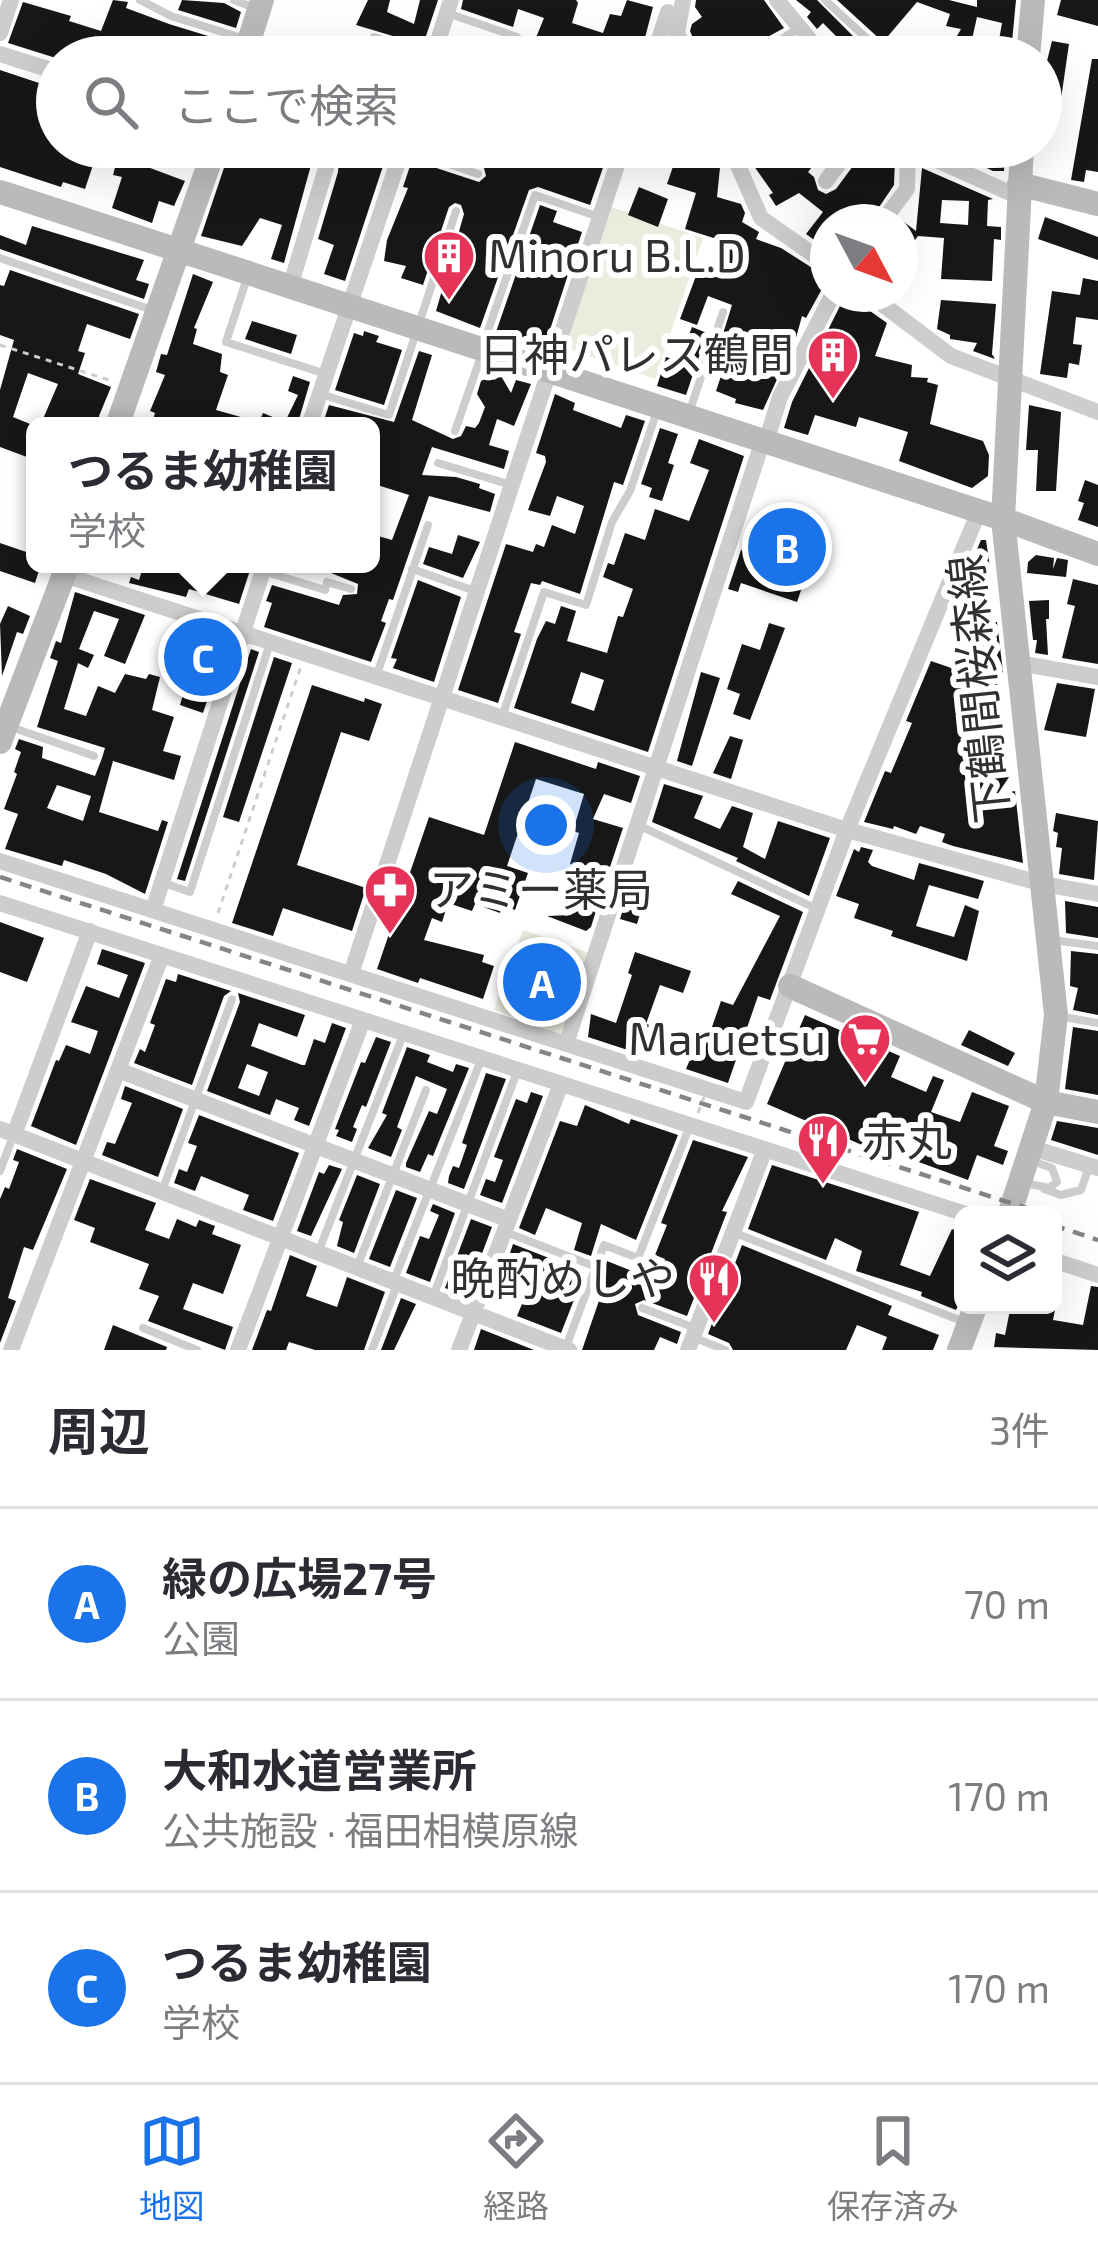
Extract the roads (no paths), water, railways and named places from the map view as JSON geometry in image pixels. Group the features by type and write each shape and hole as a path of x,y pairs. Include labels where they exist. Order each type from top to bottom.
{"street":[{"path":"0,33 11,0"},
{"path":"777,0 805,36"},
{"path":"1030,36 1033,0"},
{"path":"251,36 261,4"},
{"path":"670,4 678,36"},
{"path":"660,36 670,4"},
{"path":"439,36 449,7"},
{"path":"0,54 36,65"},
{"path":"120,417 208,168"},
{"path":"290,286 326,168"},
{"path":"312,417 396,168"},
{"path":"351,974 613,168"},
{"path":"739,168 761,218 810,252"},
{"path":"826,181 836,168"},
{"path":"896,204 907,189 908,168"},
{"path":"960,168 1019,191 1098,204"},
{"name":"下鶴間桜森線","path":"1013,1206 1030,1169 1046,1102 1056,1016 1018,663 991,515 1009,380 1021,168"},
{"path":"0,192 1098,554"},
{"path":"566,1044 764,441 780,397 823,312"},
{"path":"892,312 951,356 1098,412"},
{"path":"0,861 746,1102 847,830 991,515"},
{"path":"3,734 65,573"},
{"path":"74,573 242,633 847,830 1042,884 1098,894"},
{"path":"153,910 262,573"},
{"path":"1018,663 1098,676"},
{"path":"0,903 561,1084 694,1119 765,1149 954,1210"},
{"path":"90,932 7,1132 568,1349"},
{"path":"6,1349 162,955"},
{"path":"790,986 1046,1102 1098,1112"},
{"path":"238,1350 363,1020"},
{"path":"118,1070 469,1204 507,1226"},
{"path":"459,1350 561,1084"},
{"path":"692,1339 765,1149"},
{"path":"1030,1169 1094,1167"},
{"path":"1062,1263 1098,1275"},
{"path":"958,1350 972,1314"}],"lane":[{"path":"140,0 218,36"},
{"path":"162,11 165,0"},
{"path":"234,0 261,4"},
{"path":"826,0 865,36"},
{"path":"449,7 516,36"},
{"path":"786,36 798,28"},
{"path":"461,168 478,174"},
{"path":"455,431 536,195 600,218"},
{"path":"320,394 389,415 456,212"},
{"path":"0,258 157,312"},
{"path":"249,273 226,342 326,374"},
{"path":"688,416 723,312"},
{"path":"502,717 544,592 586,605 658,406"},
{"path":"438,463 512,485"},
{"path":"377,676 428,525"},
{"path":"412,569 476,592"},
{"path":"280,573 325,590 327,582 352,590"},
{"path":"161,882 190,892 271,642"},
{"path":"3,734 94,756"},
{"path":"637,825 818,910"},
{"path":"1049,940 1098,946"},
{"path":"161,1192 232,999"},
{"path":"1056,1016 1098,1023"},
{"path":"318,1252 404,1034"},
{"path":"372,1350 482,1058"},
{"path":"433,1297 518,1070"},
{"path":"358,1268 426,1090"},
{"path":"568,1349 604,1245 638,1258 694,1119"},
{"path":"0,1171 7,1132"},
{"path":"1030,1169 1061,1195 1081,1190 1094,1167"},
{"path":"507,1226 596,1267"},
{"path":"734,1233 954,1308"},
{"path":"642,1308 692,1339 725,1350"},
{"path":"143,1328 197,1350"}],"railway":[{"path":"0,877 1020,1206"},
{"path":"1062,1228 1098,1240"}],"place":[{"name":"Minoru B.L.D","path":"449,302"},
{"name":"日神パレス鶴間","path":"833,401"},
{"name":"大和水道営業所","path":"787,547"},
{"name":"つるま幼稚園","path":"203,657"},
{"name":"アミー薬局","path":"390,936"},
{"name":"緑の広場27号","path":"542,982"},
{"name":"Maruetsu","path":"865,1085"},
{"name":"赤丸","path":"823,1186"},
{"name":"晩酌めしや","path":"714,1325"}]}
